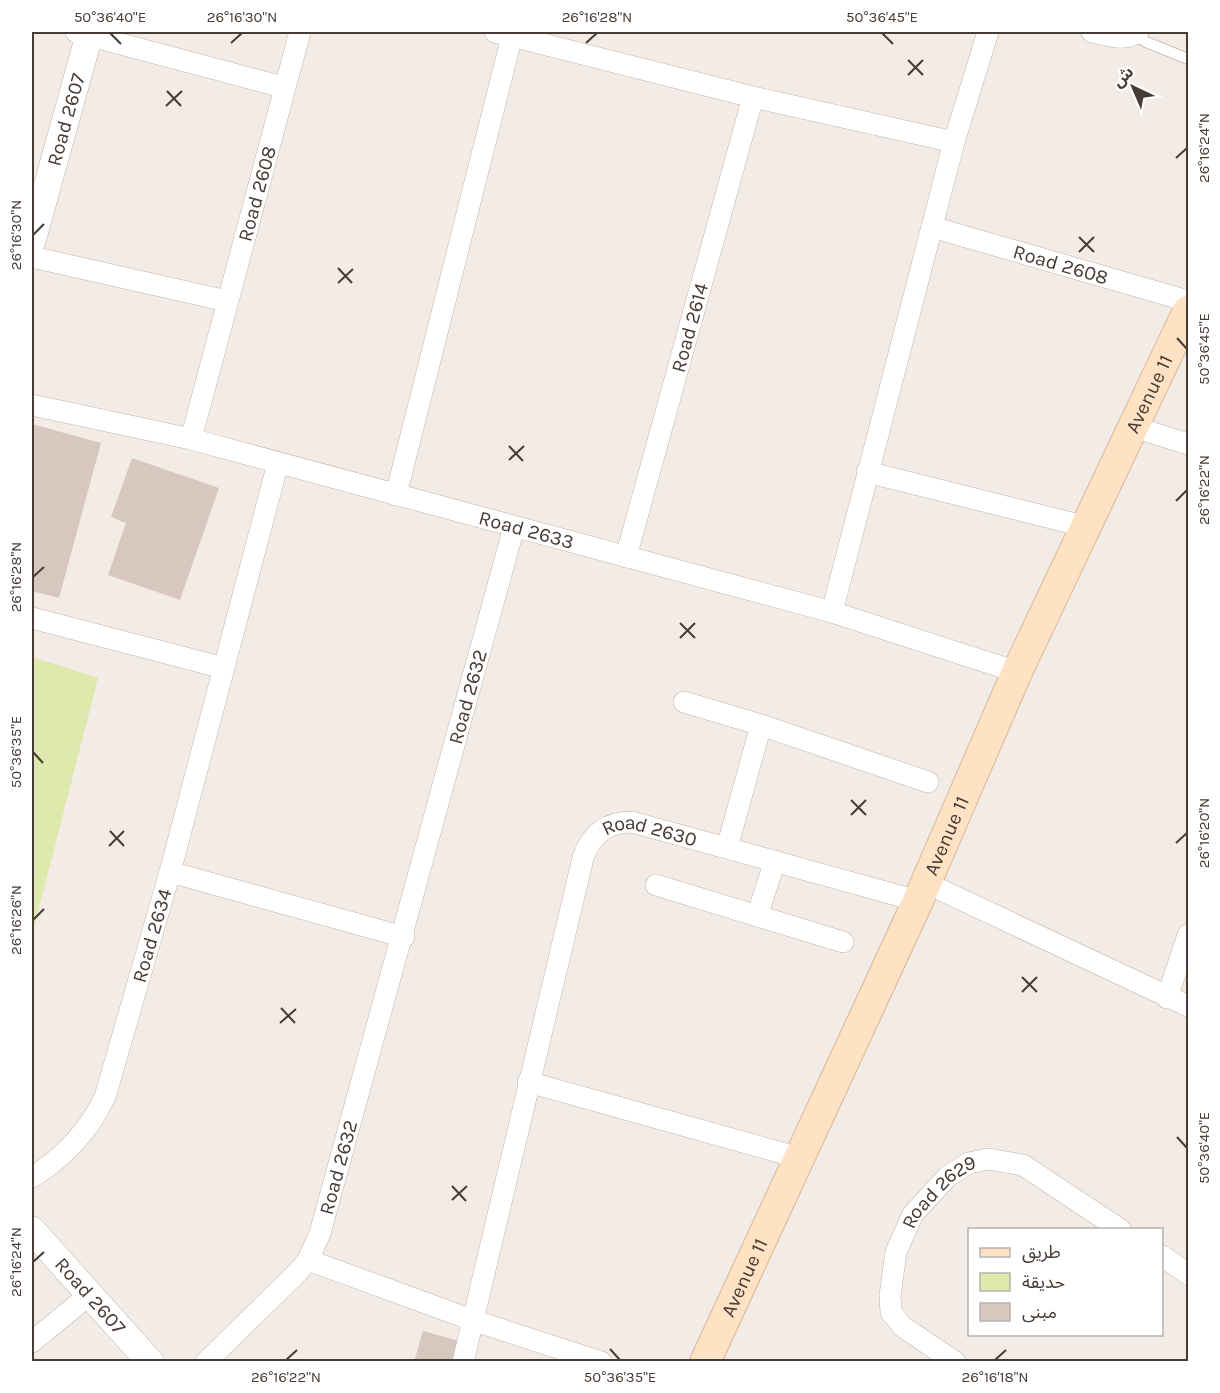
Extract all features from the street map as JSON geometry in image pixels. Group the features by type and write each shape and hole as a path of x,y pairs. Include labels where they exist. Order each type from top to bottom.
{"main road":[{"name":"Avenue 11","path":"705,1362 922,892 1017,672 1088,527 1188,311"}],"street":[{"name":"Road 2608","path":"191,439 300,32"},
{"path":"832,612 954,142 988,32"},
{"path":"1092,32 1120,37 1137,33"},
{"path":"85,33 284,87"},
{"name":"Road 2607","path":"32,241 85,33"},
{"path":"396,495 512,34 753,97 954,142"},
{"name":"Road 2614","path":"626,557 753,97"},
{"name":"Road 2608","path":"932,227 1188,301"},
{"path":"32,257 227,301"},
{"name":"Road 2633","path":"32,405 191,439 832,612 1017,672"},
{"path":"1134,427 1188,444"},
{"name":"Road 2634","path":"32,1177 75,1143 97,1114 105,1097 170,872 278,463"},
{"path":"867,472 1088,527"},
{"name":"Road 2632","path":"210,1360 308,1260 320,1233 404,937 514,527"},
{"path":"32,618 224,668"},
{"path":"684,702 761,725 928,782"},
{"path":"727,848 761,725"},
{"name":"Road 2630","path":"463,1362 583,858 592,837 610,825 632,822 775,861 922,892 1188,1006"},
{"path":"757,916 775,861"},
{"path":"170,872 404,937"},
{"path":"656,885 843,942"},
{"path":"1167,998 1188,935"},
{"path":"528,1082 800,1158"},
{"name":"Road 2629","path":"955,1362 903,1327 891,1312 890,1296 896,1252 913,1214 948,1176 969,1163 988,1159 1023,1165 1118,1228"},
{"name":"Road 2607","path":"32,1230 150,1362"},
{"path":"1163,1257 1188,1274"},
{"path":"308,1260 472,1320 601,1362"},
{"path":"32,1342 89,1295"}],"lane":[{"path":"1137,33 1153,45 1188,58"}],"green space":[{"path":"32,657 98,678 32,935"}],"building":[{"path":"32,424 101,443 59,598 32,591"},
{"path":"132,458 219,488 180,600 108,575 126,523 111,517"},
{"path":"423,1331 463,1342 457,1362 414,1362"}]}
